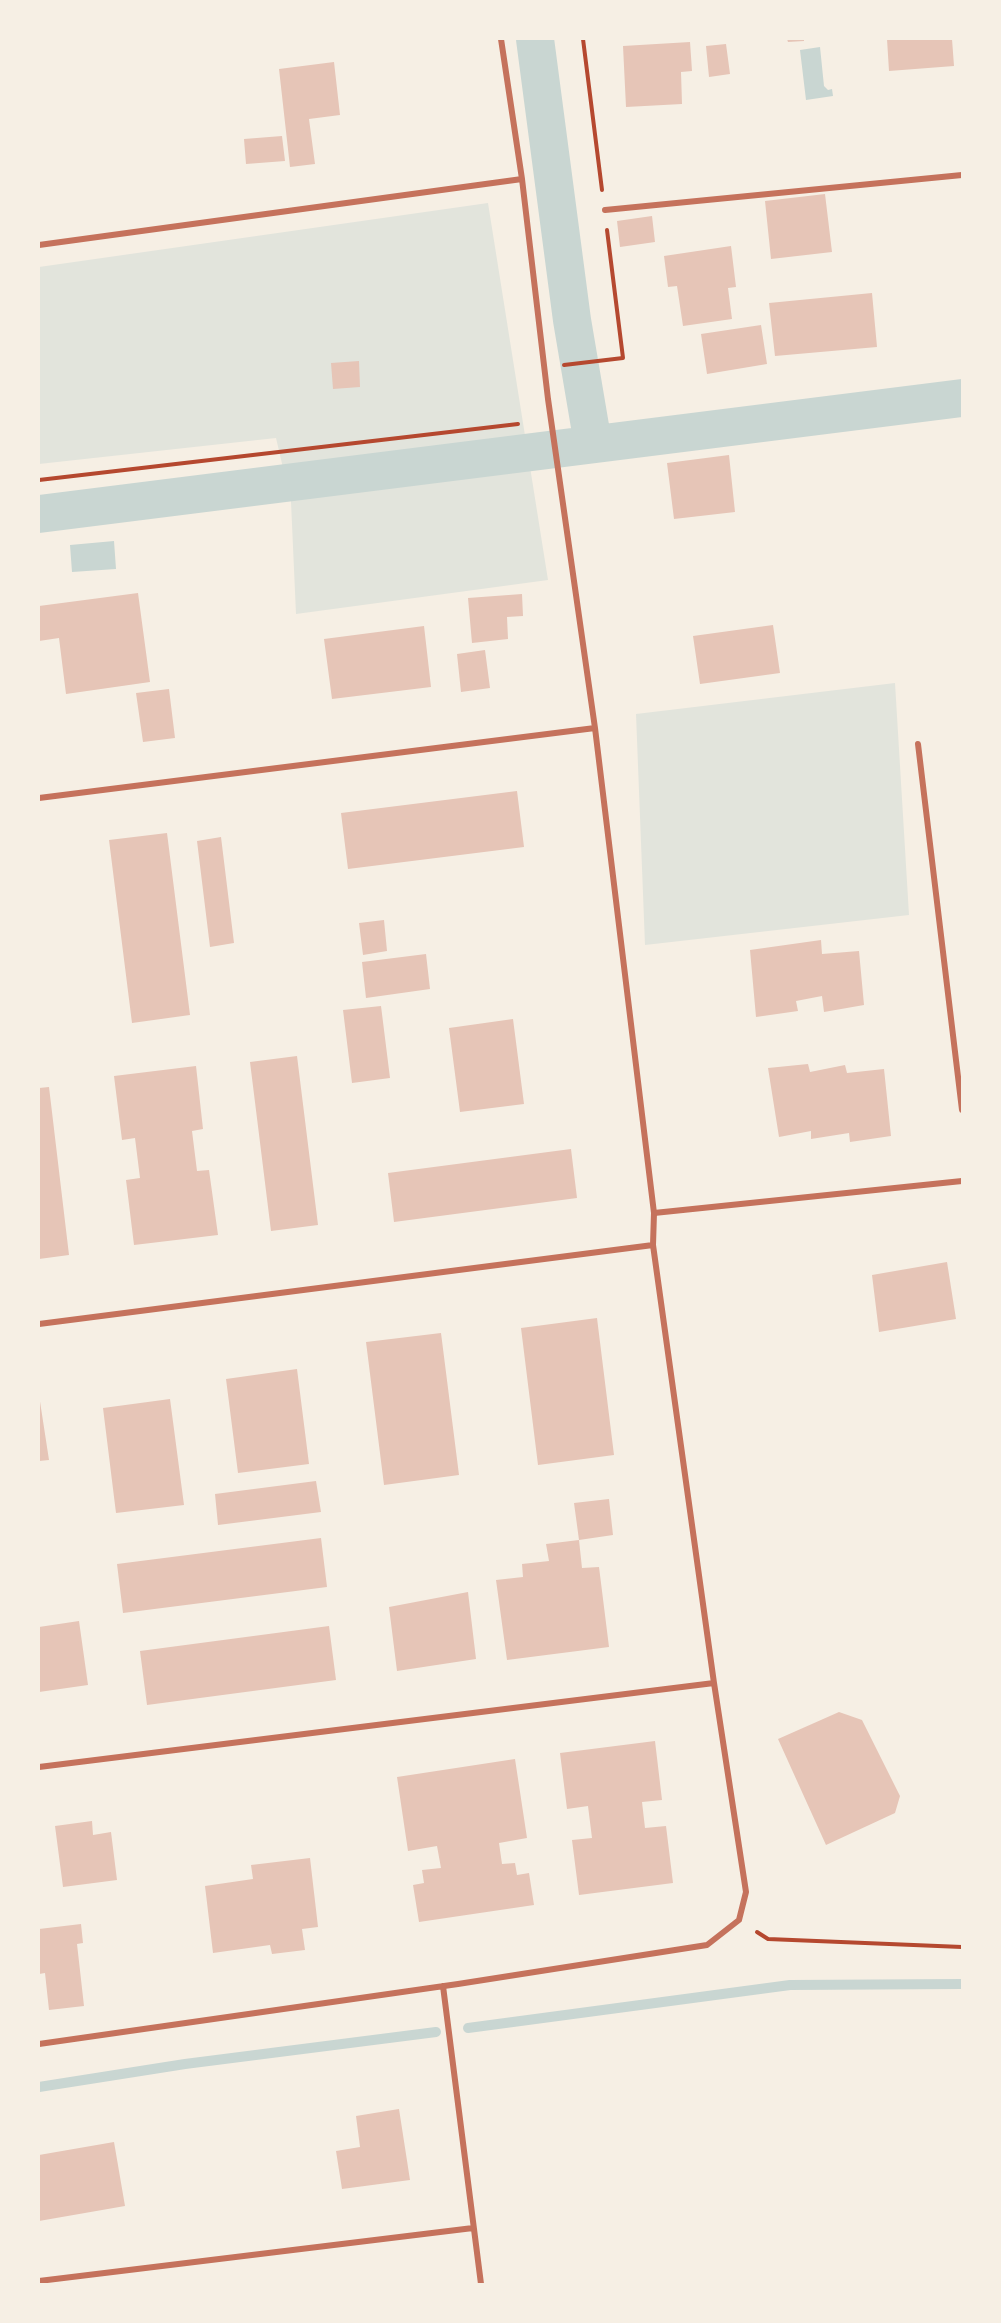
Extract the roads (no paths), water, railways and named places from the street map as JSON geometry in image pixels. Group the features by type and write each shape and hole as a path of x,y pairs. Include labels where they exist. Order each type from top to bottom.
{"street":[{"path":"39,2044 444,1986 707,1945 739,1920 746,1892 714,1683 653,1245 654,1213 595,728 548,399 522,179 501,39"},
{"path":"605,210 962,175"},
{"path":"39,245 522,179"},
{"path":"39,798 595,728"},
{"path":"918,744 962,1110"},
{"path":"654,1213 962,1181"},
{"path":"39,1324 653,1245"},
{"path":"39,1767 714,1683"},
{"path":"444,1986 481,2284"},
{"path":"39,2281 473,2228"}],"waterway":[{"path":"535,39 572,320 593,444"},
{"path":"39,514 962,398"},
{"path":"468,2028 790,1985 962,1984"},
{"path":"39,2087 185,2064 436,2032"}]}
